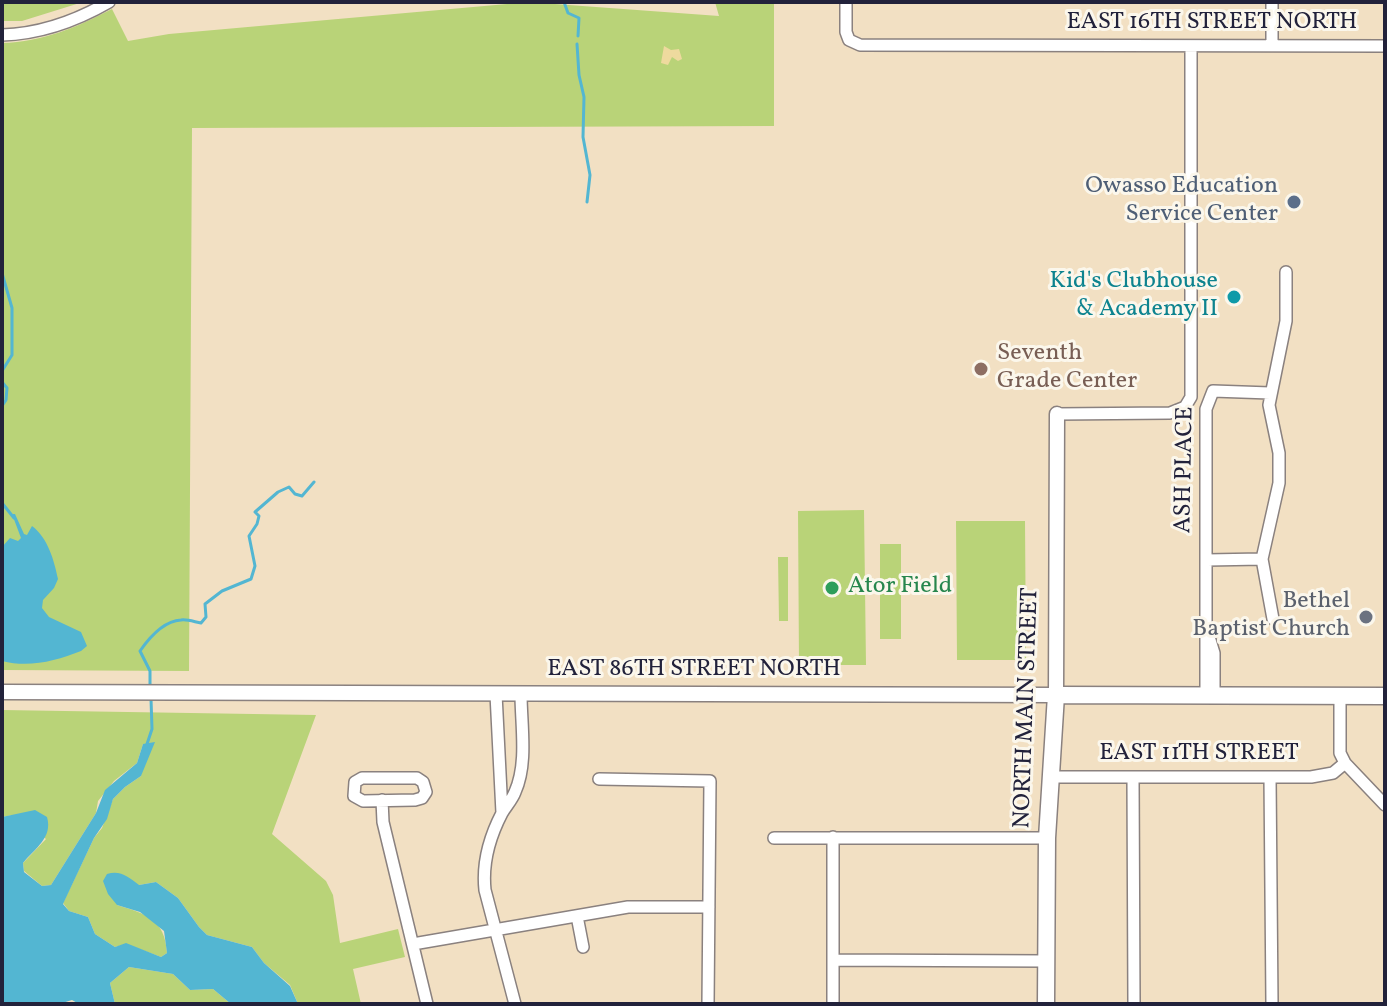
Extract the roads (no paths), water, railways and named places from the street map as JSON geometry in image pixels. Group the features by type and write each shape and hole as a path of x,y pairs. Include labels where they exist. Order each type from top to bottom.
{"main road":[{"name":"EAST 86TH STREET NORTH","path":"1056,695 1385,696"},
{"name":"NORTH MAIN STREET","path":"1046,1004 1047,838 1056,695"}],"street":[{"path":"2,35 41,32 109,2"},
{"name":"EAST 16TH STREET NORTH","path":"846,2 846,32 849,40 860,45 1385,46"},
{"path":"1272,2 1272,46"},
{"path":"1057,414 1170,413 1185,407 1191,397 1191,46"},
{"path":"1273,619 1262,559 1279,483 1279,453 1269,399 1286,321 1286,272"},
{"name":"ASH PLACE","path":"1210,695 1206,627 1206,409 1213,391 1269,399"},
{"name":"NORTH MAIN STREET","path":"1056,695 1057,414"},
{"name":"ASH PLACE","path":"1207,560 1262,559"},
{"name":"EAST 86TH STREET NORTH","path":"2,692 1056,695"},
{"path":"496,694 502,813"},
{"path":"515,1004 485,890 484,864 502,813 515,793 520,773 521,694"},
{"path":"1340,696 1339,744 1345,763 1385,805"},
{"name":"EAST 11TH STREET","path":"1049,777 1322,776 1333,773 1345,763"},
{"path":"1133,777 1134,1004"},
{"path":"1270,777 1272,1004"},
{"path":"362,778 417,778 423,782 426,792 422,798 382,800 363,801 354,796 355,782 362,778"},
{"path":"599,779 710,781 708,1004"},
{"path":"382,800 383,822 427,1004"},
{"path":"833,837 833,1004"},
{"path":"774,838 1047,838"},
{"path":"413,944 642,906 709,907"},
{"path":"577,916 583,947"},
{"path":"833,960 1046,961"}],"water":[{"path":"12,514 15,514 24,534 27,535 32,526 46,543 58,579 43,600 42,608 49,617 81,632 87,646 81,651 42,662 22,664 2,661 2,547 10,538 18,541 21,538"},
{"path":"155,742 141,776 113,799 107,819 94,838 63,904 69,911 88,917 95,934 115,947 126,943 161,957 167,953 164,931 140,912 117,905 103,881 107,874 116,873 139,885 156,882 178,898 207,935 252,947 264,963 290,986 298,1004 231,1004 213,989 190,990 173,974 129,967 110,983 115,1004 79,1004 72,1000 59,1004 2,1004 2,817 35,810 47,817 45,837 23,863 24,872 42,886 51,885 96,813 105,790 137,763 143,744"}],"waterway":[{"path":"564,2 568,13 579,18 578,36"},
{"path":"577,44 584,97 583,137 590,175 587,202"},
{"path":"2,273 12,308 12,355 2,371"},
{"path":"2,382 7,388 2,406"},
{"path":"150,687 150,671 140,651 169,623 183,620 201,623 206,617 205,604 222,591 251,579 255,566 249,536 257,524 259,516 255,512 278,492 289,487 302,496 314,482"},
{"path":"2,503 14,518"},
{"path":"146,747 152,729 151,699"}],"place":[{"name":"Owasso Education Service Center","path":"1294,202"},
{"name":"Kid's Clubhouse & Academy II","path":"1234,297"},
{"name":"Seventh Grade Center","path":"981,369"},
{"name":"Ator Field","path":"832,588"},
{"name":"Bethel Baptist Church","path":"1366,617"}]}
